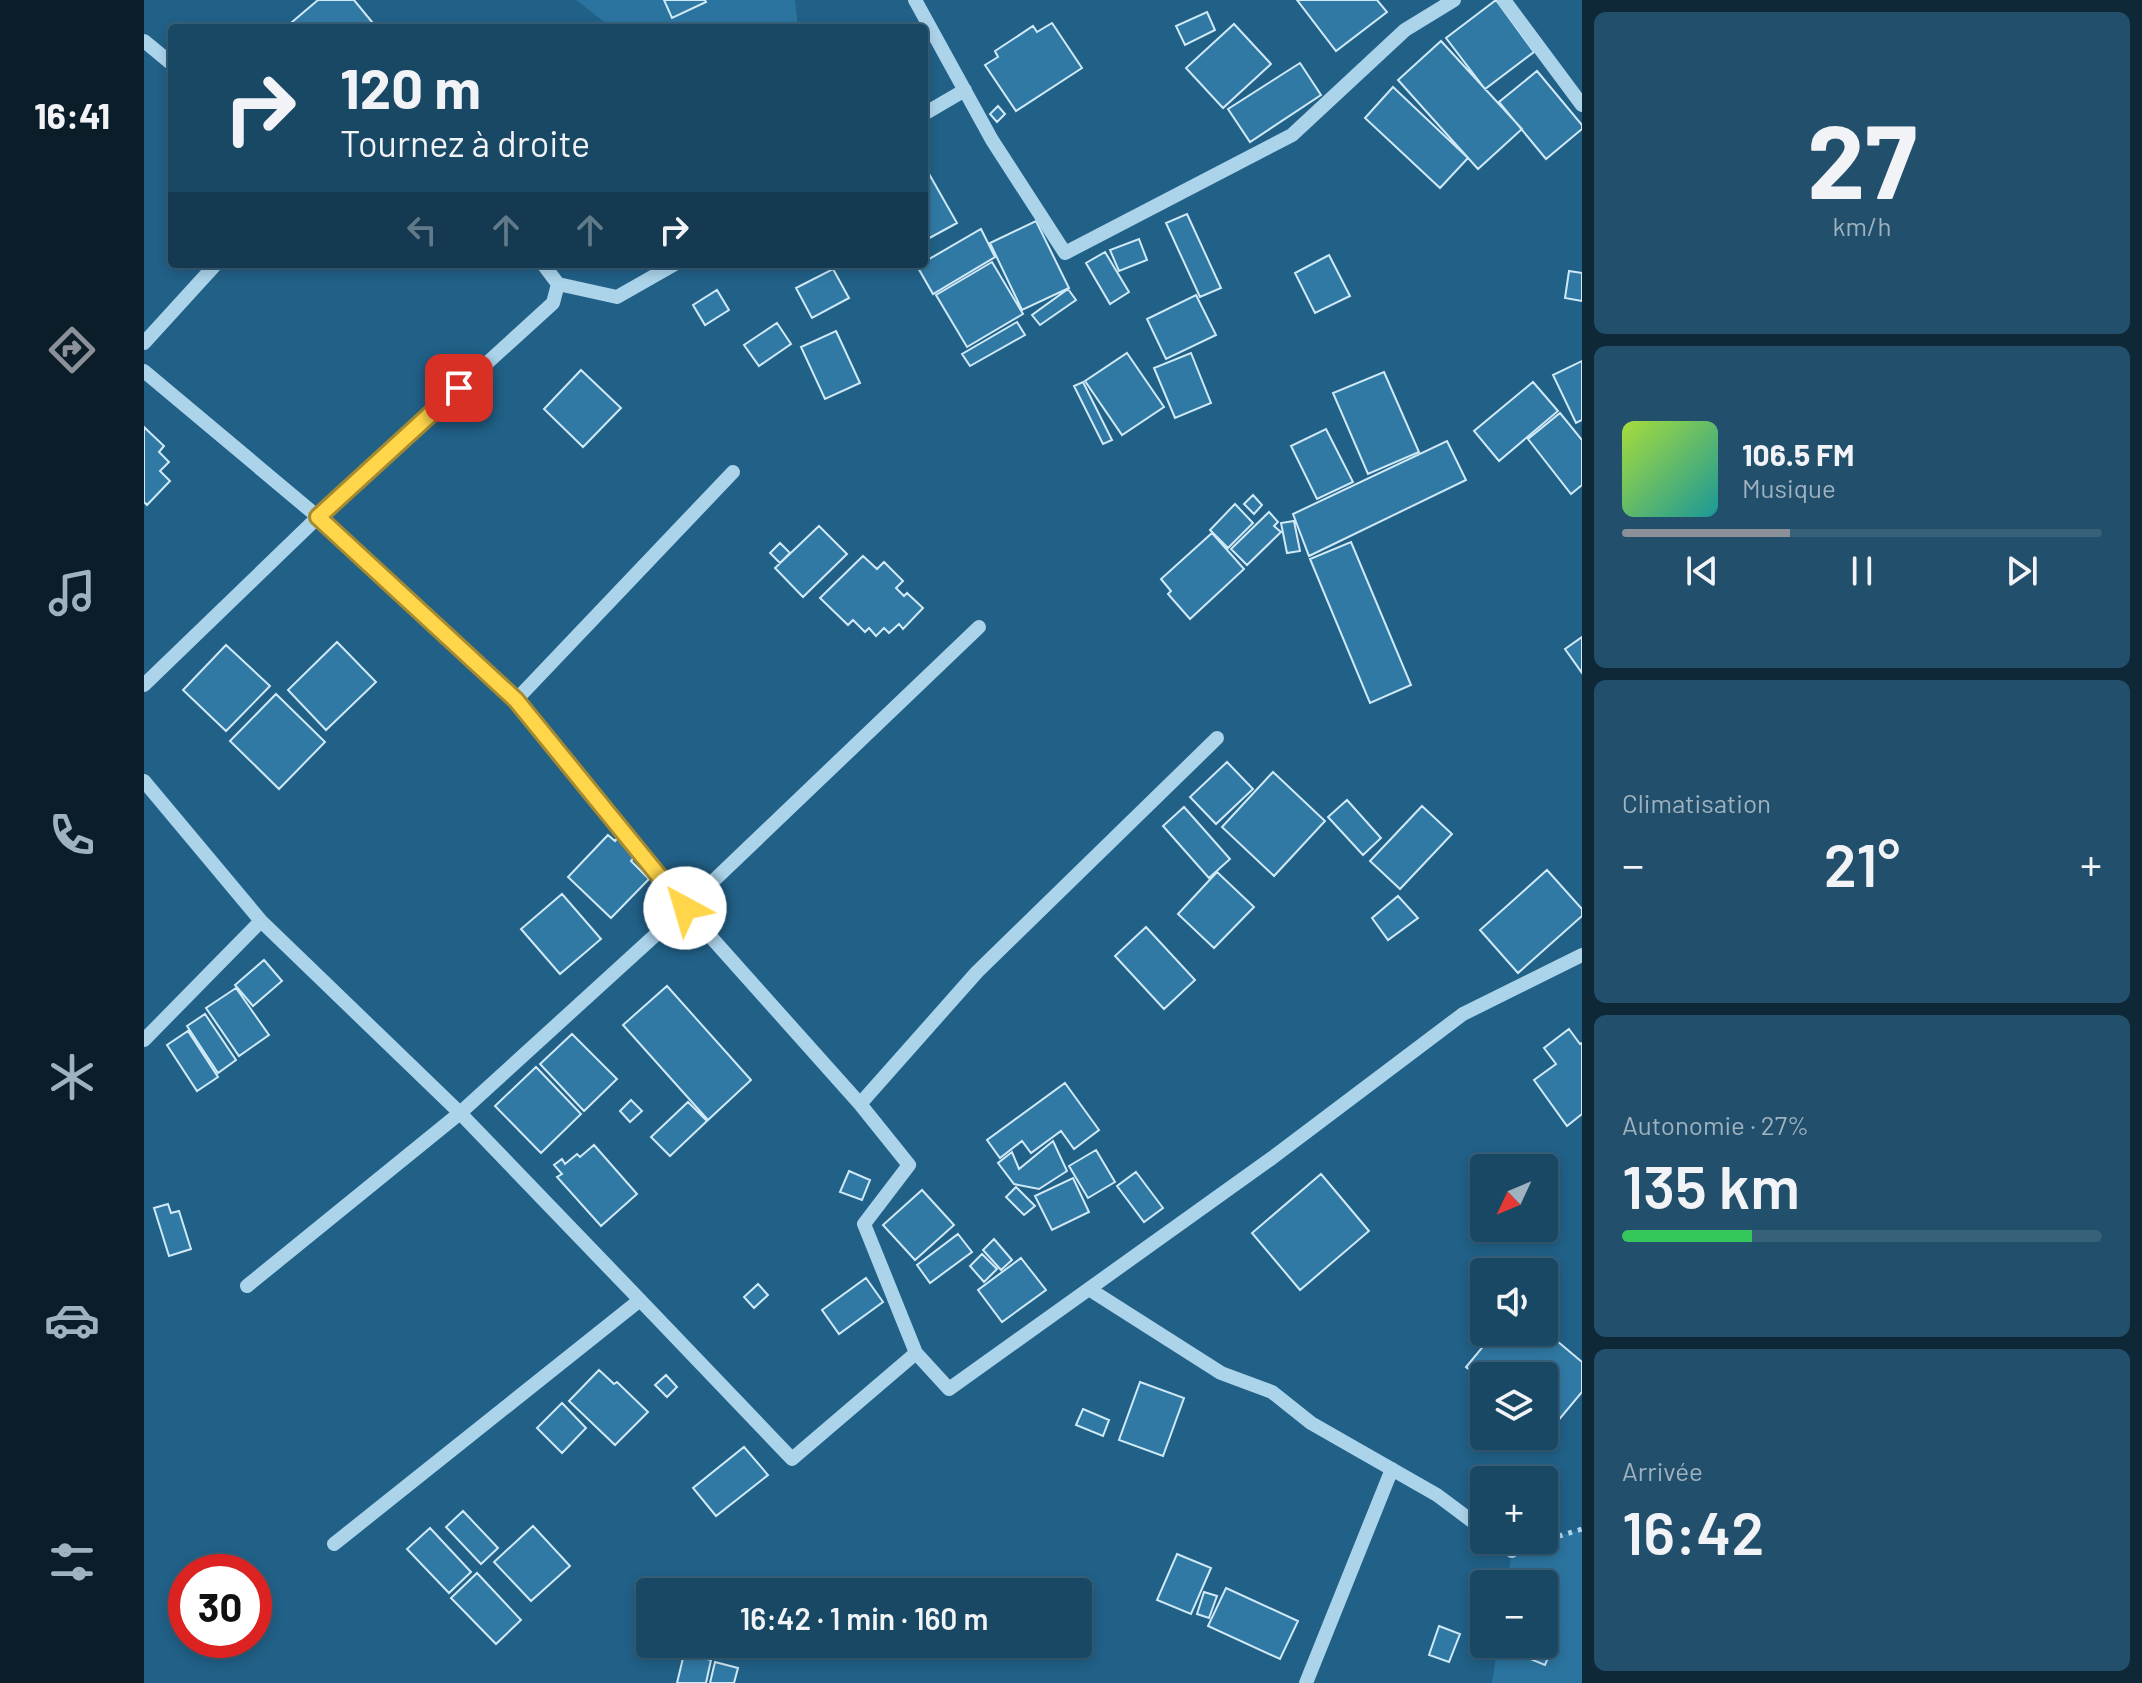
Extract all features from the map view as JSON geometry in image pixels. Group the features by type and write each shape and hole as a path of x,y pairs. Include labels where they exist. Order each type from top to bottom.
{"street":[{"path":"915,0 992,140 1065,253 1292,135 1405,30 1454,0"},
{"path":"1504,0 1582,105"},
{"path":"144,41 168,61"},
{"path":"928,112 965,90"},
{"path":"144,343 212,268"},
{"path":"546,268 558,284 617,297 668,268"},
{"path":"144,685 318,517 553,303 558,284"},
{"path":"144,371 318,517 516,700 685,908 860,1104 909,1165 864,1224 916,1353 949,1389 1272,1158 1463,1014 1582,955"},
{"path":"516,700 733,472"},
{"path":"247,1286 460,1113 685,908 979,627"},
{"path":"860,1104 977,972 1217,738"},
{"path":"144,781 261,921 460,1113 792,1459 916,1353"},
{"path":"144,1040 261,921"},
{"path":"1089,1289 1221,1373 1272,1392 1311,1423 1437,1495 1470,1520"},
{"path":"334,1544 640,1300"},
{"path":"1306,1683 1392,1469"}],"path":[{"path":"1558,1537 1582,1529"}],"shaded area":[{"path":"576,0 795,0 798,24 607,24"},
{"path":"1582,1529 1582,1683 1492,1683 1496,1658 1558,1658 1558,1570 1509,1570 1512,1554 1558,1554 1558,1537"}],"building":[{"path":"318,0 354,0 374,24 290,24"},
{"path":"664,0 705,0 706,2 672,18"},
{"path":"1297,0 1377,0 1387,12 1336,51"},
{"path":"1496,0 1534,52 1485,89 1446,38"},
{"path":"1207,12 1215,30 1185,45 1176,26"},
{"path":"1052,23 1082,68 1016,111 985,65 998,57 995,51 1033,26 1037,32"},
{"path":"1234,24 1271,64 1223,108 1186,68"},
{"path":"1441,41 1522,129 1478,169 1398,80"},
{"path":"1300,63 1321,95 1250,142 1228,109"},
{"path":"1537,71 1582,125 1582,129 1546,159 1499,102"},
{"path":"1393,87 1468,158 1440,188 1365,118"},
{"path":"998,106 1005,114 997,122 990,114"},
{"path":"928,172 957,223 928,239"},
{"path":"1187,214 1221,288 1200,297 1166,223"},
{"path":"1036,221 1069,288 1022,310 990,243"},
{"path":"981,229 995,257 933,294 918,268 928,268 928,260"},
{"path":"1139,239 1147,260 1119,271 1110,250"},
{"path":"1105,252 1129,292 1110,304 1086,263"},
{"path":"1329,255 1350,296 1315,313 1295,273"},
{"path":"992,262 1023,314 967,347 936,295"},
{"path":"833,269 849,298 812,318 796,288"},
{"path":"1569,271 1582,273 1582,301 1565,298"},
{"path":"1068,289 1076,300 1040,325 1032,315"},
{"path":"717,290 729,310 705,325 693,305"},
{"path":"1196,295 1216,335 1166,359 1147,319"},
{"path":"1017,322 1025,335 970,366 962,354"},
{"path":"777,323 791,344 759,366 744,345"},
{"path":"836,331 860,383 825,399 801,347"},
{"path":"1127,353 1164,407 1122,435 1085,381"},
{"path":"1191,353 1211,403 1175,418 1154,368"},
{"path":"1582,361 1582,420 1576,423 1553,375"},
{"path":"581,370 621,408 583,447 544,409"},
{"path":"1384,372 1419,452 1368,474 1333,393"},
{"path":"1083,382 1112,440 1103,444 1074,386"},
{"path":"1533,382 1558,411 1499,461 1474,431"},
{"path":"1560,413 1582,440 1582,485 1571,494 1528,439"},
{"path":"144,427 164,446 159,452 169,462 160,471 170,481 147,505 144,502"},
{"path":"1326,429 1353,482 1317,499 1291,446"},
{"path":"1447,441 1466,480 1309,556 1293,514"},
{"path":"1253,495 1262,505 1254,514 1244,504"},
{"path":"1235,504 1253,523 1228,548 1210,530"},
{"path":"1269,512 1278,522 1274,526 1281,532 1247,565 1231,549"},
{"path":"1294,521 1300,551 1287,553 1281,523"},
{"path":"819,526 847,554 803,597 775,568"},
{"path":"1212,533 1244,569 1190,619 1168,594 1171,591 1161,579"},
{"path":"1351,542 1411,685 1370,703 1310,559"},
{"path":"780,543 790,553 780,563 770,553"},
{"path":"863,556 877,569 884,562 903,581 896,588 904,596 907,593 923,608 903,629 899,624 889,633 884,628 876,636 869,628 865,632 853,620 848,625 820,598"},
{"path":"1582,637 1582,673 1565,649"},
{"path":"337,642 376,682 326,730 288,690"},
{"path":"226,645 270,686 226,731 183,690"},
{"path":"276,694 325,742 279,789 230,741"},
{"path":"1227,762 1253,789 1216,824 1190,797"},
{"path":"1273,772 1325,821 1274,876 1222,827"},
{"path":"1347,800 1381,838 1363,855 1328,817"},
{"path":"1422,806 1452,834 1400,889 1370,861"},
{"path":"1184,807 1230,859 1209,878 1163,826"},
{"path":"608,835 615,841 620,835 638,853 631,861 649,879 611,918 568,877"},
{"path":"1547,870 1582,909 1582,916 1518,973 1480,930"},
{"path":"1217,872 1254,907 1214,948 1178,914"},
{"path":"562,894 601,939 560,974 521,929"},
{"path":"1398,896 1418,918 1388,940 1372,918"},
{"path":"1146,927 1195,980 1164,1009 1115,956"},
{"path":"264,960 282,981 253,1006 235,985"},
{"path":"667,986 751,1080 708,1120 623,1025"},
{"path":"236,988 269,1035 239,1056 206,1008"},
{"path":"205,1014 236,1060 218,1073 187,1026"},
{"path":"1569,1029 1582,1043 1582,1114 1567,1126 1534,1080 1556,1064 1544,1048"},
{"path":"188,1031 218,1077 197,1091 167,1045"},
{"path":"572,1034 617,1079 584,1111 540,1064"},
{"path":"536,1067 581,1114 541,1153 495,1106"},
{"path":"1065,1083 1099,1130 1074,1149 1061,1131 1031,1153 1022,1141 1000,1158 987,1140"},
{"path":"631,1100 642,1111 630,1122 620,1111"},
{"path":"688,1102 707,1121 670,1156 651,1137"},
{"path":"1053,1141 1067,1171 1039,1189 1014,1184 998,1163 1012,1152 1019,1169"},
{"path":"594,1145 637,1194 601,1226 557,1177 562,1174 554,1165 562,1159 565,1164 577,1154 580,1157"},
{"path":"1096,1150 1115,1182 1088,1198 1069,1166"},
{"path":"849,1171 870,1180 862,1200 840,1192"},
{"path":"1136,1172 1163,1208 1144,1222 1117,1186"},
{"path":"1321,1174 1369,1231 1300,1290 1252,1233"},
{"path":"1073,1178 1089,1212 1052,1230 1035,1196"},
{"path":"1016,1187 1035,1206 1024,1215 1006,1197"},
{"path":"922,1190 954,1225 915,1260 883,1225"},
{"path":"168,1204 171,1213 179,1211 191,1249 169,1256 154,1208"},
{"path":"958,1234 972,1252 930,1283 917,1265"},
{"path":"994,1239 1012,1260 1001,1270 983,1250"},
{"path":"982,1254 997,1269 984,1282 970,1266"},
{"path":"1021,1258 1046,1290 1002,1322 978,1290"},
{"path":"866,1278 883,1302 839,1334 822,1310"},
{"path":"758,1284 768,1295 754,1308 744,1297"},
{"path":"1558,1342 1582,1362 1582,1392 1558,1421 1558,1362 1470,1362 1483,1346 1558,1346"},
{"path":"599,1370 614,1384 617,1382 648,1412 615,1445 569,1401"},
{"path":"666,1375 677,1387 667,1397 655,1385"},
{"path":"1140,1382 1184,1398 1163,1456 1119,1440"},
{"path":"562,1403 586,1428 562,1453 537,1428"},
{"path":"1083,1409 1109,1420 1103,1436 1076,1425"},
{"path":"744,1447 768,1475 716,1516 693,1488"},
{"path":"463,1511 498,1548 481,1564 446,1527"},
{"path":"533,1526 570,1566 531,1601 494,1562"},
{"path":"430,1528 471,1572 449,1593 407,1549"},
{"path":"1177,1554 1211,1568 1191,1614 1157,1600"},
{"path":"477,1573 521,1620 496,1644 451,1598"},
{"path":"1226,1588 1298,1621 1280,1659 1208,1626"},
{"path":"1204,1592 1217,1596 1209,1618 1197,1614"},
{"path":"1439,1626 1460,1634 1449,1662 1429,1655"},
{"path":"683,1658 711,1660 706,1683 677,1683"},
{"path":"1528,1658 1548,1658 1545,1665"},
{"path":"715,1662 738,1668 734,1683 710,1683"}],"route":[{"path":"459,388 318,517 516,700 685,908"}]}
